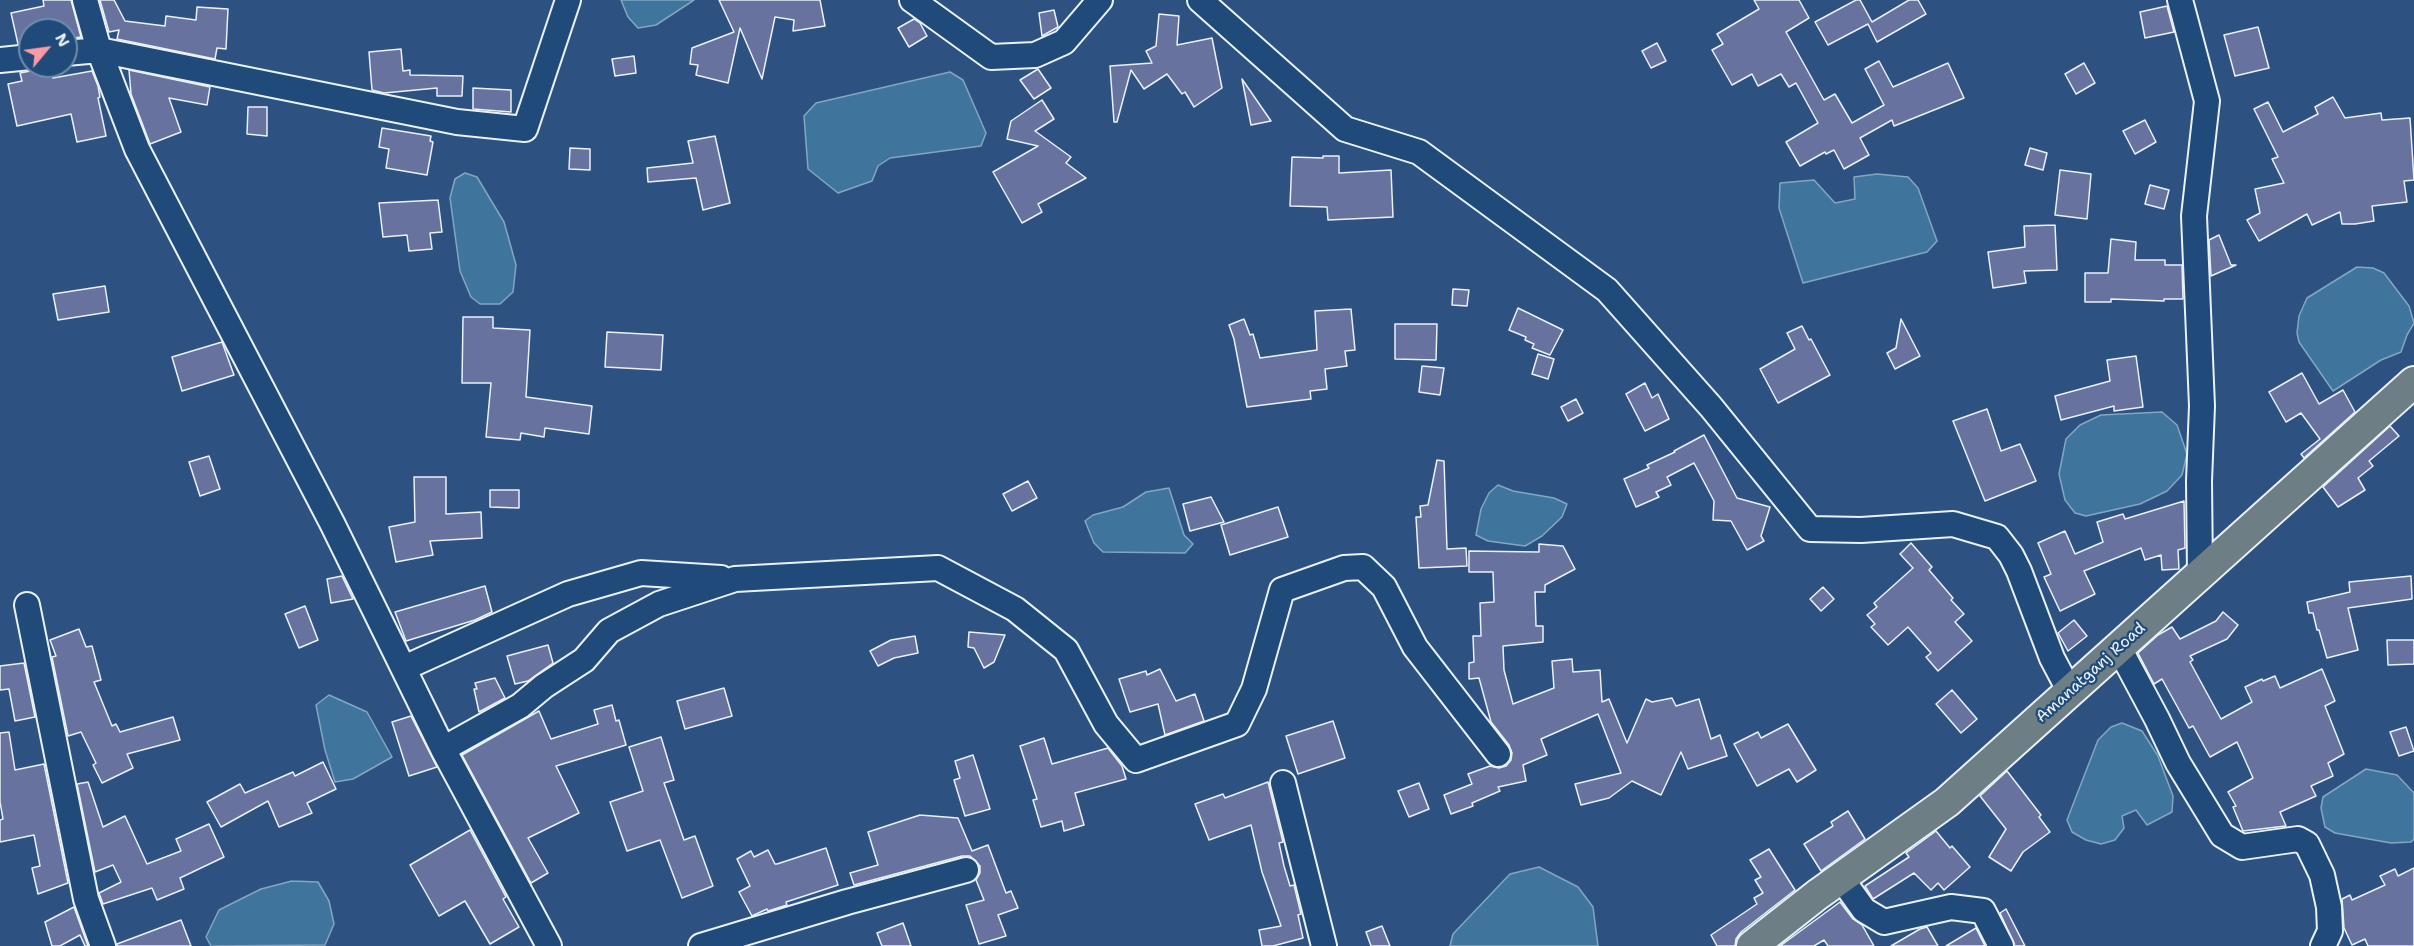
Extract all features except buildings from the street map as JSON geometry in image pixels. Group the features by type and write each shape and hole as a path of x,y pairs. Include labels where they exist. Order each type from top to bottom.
{"main road":[{"name":"Amanatganj Road","path":"1752,946 1841,878 1947,802 2414,381"}],"street":[{"path":"85,0 99,50 137,149 332,524 443,749 549,946"},
{"path":"78,52 99,50 456,122 525,129 568,0"},
{"path":"912,0 991,57 1035,55 1064,42 1100,0"},
{"path":"1200,0 1345,129 1419,152 1607,290 1711,407 1810,529 1861,530 1953,524 1997,537 2011,555 2019,571 2052,658 2070,692"},
{"path":"2180,0 2207,101 2194,216 2202,406 2199,482 2200,574"},
{"path":"0,60 18,58"},
{"path":"404,668 568,594 641,573 735,579 938,568 1015,609 1066,650 1106,724 1136,760 1237,724 1254,689 1282,590 1344,568 1363,567 1384,587 1416,647 1498,754"},
{"path":"443,749 520,706 544,686 584,660 609,631 659,603 735,579"},
{"path":"27,605 86,899 103,946"},
{"path":"2119,648 2178,763 2222,835 2242,847 2298,839 2307,844 2322,875 2329,908 2330,931 2323,946"},
{"path":"1283,783 1324,946"},
{"path":"701,946 847,902 966,870"},
{"path":"1841,878 1864,910 1884,922 1951,907 1983,911 2001,946"}],"water":[{"path":"621,0 694,0 656,25 638,28 628,17"},
{"path":"950,72 963,80 986,133 981,146 890,158 878,166 872,181 838,193 808,169 804,116 816,103"},
{"path":"465,173 477,177 504,222 516,265 513,292 500,304 480,304 471,297 460,271 450,198 455,179"},
{"path":"1877,174 1908,177 1918,188 1937,241 1927,252 1803,283 1779,208 1780,183 1814,180 1835,203 1855,199 1854,177"},
{"path":"2357,267 2373,268 2384,273 2409,306 2414,323 2401,352 2381,360 2333,391 2299,342 2297,333 2299,316 2307,298"},
{"path":"2162,412 2177,425 2187,454 2182,475 2167,491 2140,504 2086,516 2075,513 2065,500 2059,474 2066,439 2080,425 2101,415"},
{"path":"1498,485 1513,491 1554,498 1567,504 1562,517 1542,536 1525,546 1488,541 1476,535 1481,509 1489,493"},
{"path":"1169,488 1184,535 1193,544 1185,553 1103,552 1094,543 1085,521 1093,515 1123,507 1146,492"},
{"path":"329,695 367,712 392,757 353,779 335,782 325,750 316,705"},
{"path":"2122,723 2142,731 2158,756 2173,796 2172,812 2147,825 2136,810 2122,816 2124,828 2115,840 2101,844 2086,840 2072,832 2067,820 2098,740 2111,727"},
{"path":"2366,769 2397,775 2414,793 2414,839 2411,842 2391,843 2335,833 2325,827 2321,808 2323,797"},
{"path":"1539,867 1578,887 1593,907 1598,946 1450,946 1453,934 1510,874"},
{"path":"292,881 318,882 329,901 334,924 325,945 211,946 206,937 219,910 261,889"}]}
